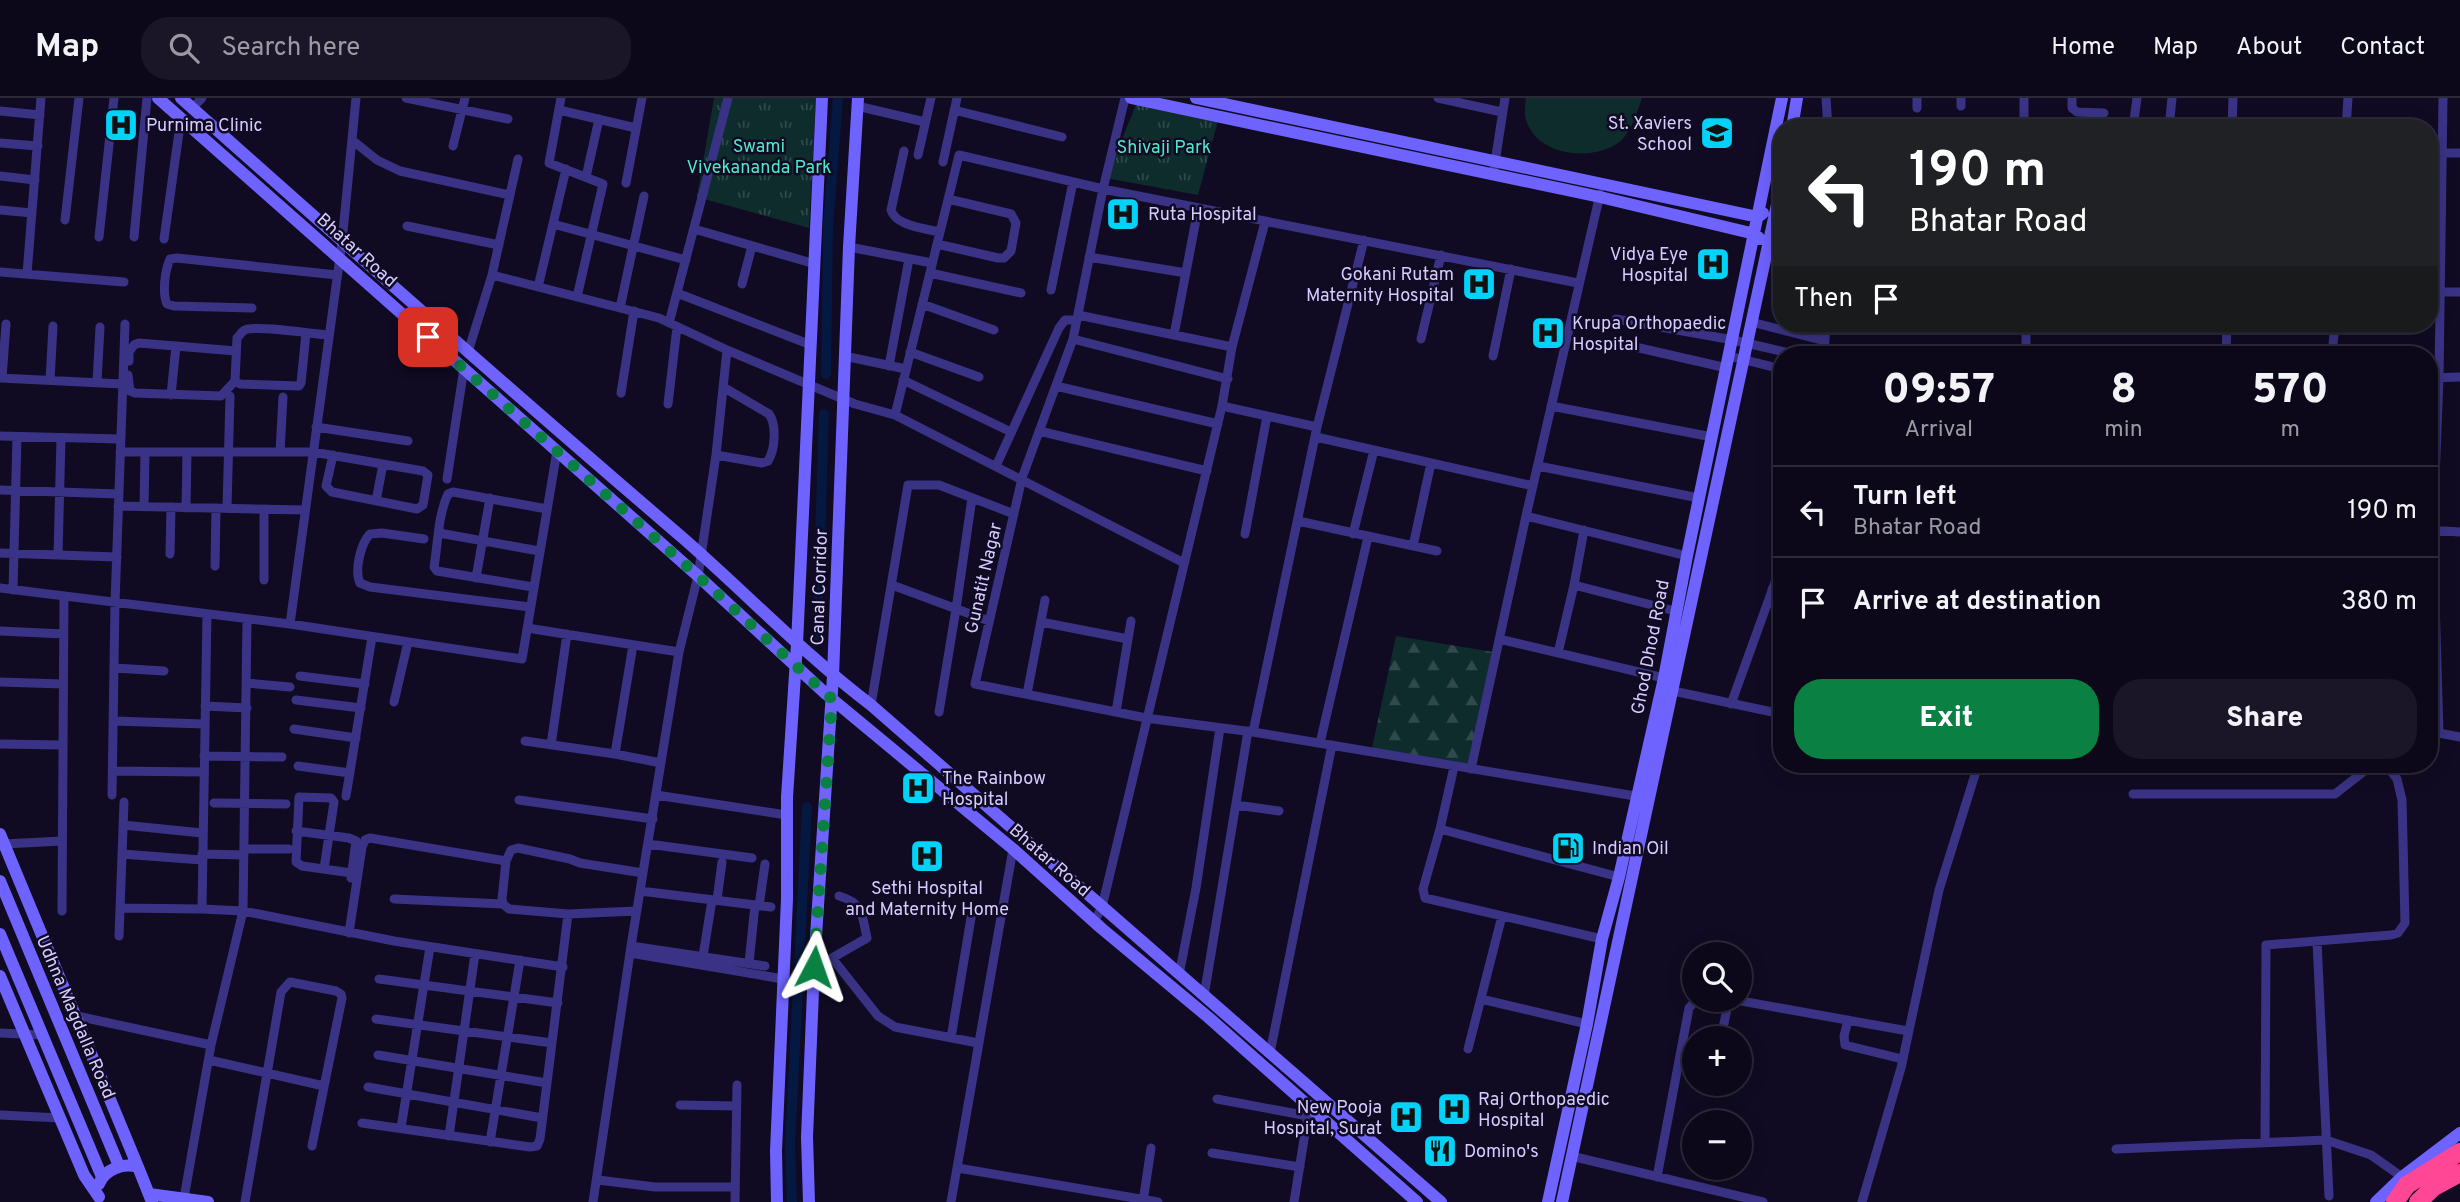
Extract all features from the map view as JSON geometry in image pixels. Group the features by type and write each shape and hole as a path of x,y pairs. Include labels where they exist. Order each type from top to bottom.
{"highway":[{"path":"2395,1202 2407,1185 2460,1152"},
{"path":"2418,1202 2434,1187 2453,1177"}],"main road":[{"name":"Bhatar Road","path":"158,98 698,576 832,699 1013,849 1094,922 1208,1017 1309,1112 1417,1202"},
{"path":"181,98 197,103 342,242 701,554 833,676 871,705 1441,1202"},
{"path":"777,1202 776,1151 787,899 787,815 822,98"},
{"path":"1128,98 1493,175 1758,216 1766,212 1773,218"},
{"path":"1198,98 1495,161 1755,234 1761,240 1770,238"},
{"name":"Ghod Dhod Road","path":"1778,119 1782,98"},
{"path":"1794,119 1797,98"},
{"name":"Canal Corridor","path":"809,1202 807,1124 814,967 832,699 849,247 858,102"},
{"name":"Ghod Dhod Road","path":"1548,1202 1587,1024 1602,939 1643,797 1675,611 1712,436 1733,361 1733,340 1773,142"},
{"path":"1562,1202 1643,797 1673,691 1733,361 1746,343 1773,224"},
{"path":"2,839 150,1198 184,1198 208,1202"},
{"name":"Udhna Magdalla Road","path":"0,881 119,1166"},
{"path":"0,934 102,1177"},
{"path":"0,976 84,1175 100,1200"},
{"path":"2376,1202 2402,1177 2460,1133"},
{"path":"100,1200 99,1185 102,1177 119,1166 130,1164 138,1167"},
{"path":"2429,1202 2453,1177"}],"street":[{"path":"27,274 41,98"},
{"path":"65,220 79,98"},
{"path":"99,237 114,98"},
{"path":"134,237 147,98"},
{"path":"290,625 342,242 356,98"},
{"path":"406,98 508,120"},
{"path":"453,146 465,98"},
{"path":"561,98 549,163 603,184 576,297"},
{"path":"626,183 642,98"},
{"path":"668,404 677,293 728,98"},
{"path":"918,155 930,98"},
{"path":"943,162 957,98"},
{"name":"Gunatit Nagar","path":"1027,694 975,684 1022,478 1073,339 1103,189 1128,98"},
{"path":"1438,98 1502,112"},
{"path":"1493,175 1505,98"},
{"path":"1826,98 1827,119"},
{"path":"2024,98 2024,119"},
{"path":"2072,98 2072,108 2077,112 2104,113"},
{"path":"2134,119 2137,98"},
{"path":"2170,119 2172,98"},
{"path":"2232,119 2233,98"},
{"path":"2347,119 2348,98"},
{"path":"2438,321 2443,98"},
{"path":"858,102 925,122"},
{"path":"559,110 636,128"},
{"path":"954,110 1062,137"},
{"path":"0,111 40,115"},
{"path":"164,239 181,118"},
{"path":"586,177 599,119"},
{"path":"352,141 376,160 400,171 510,195"},
{"path":"0,143 37,146"},
{"path":"904,152 892,216 902,222 939,232"},
{"path":"2438,152 2460,153"},
{"path":"895,415 959,155 1198,209 1578,283"},
{"path":"468,352 492,275 518,159"},
{"path":"538,287 566,169"},
{"path":"0,176 35,180"},
{"path":"1051,290 1073,182"},
{"path":"1471,769 1525,516 1601,191"},
{"path":"620,308 644,197"},
{"path":"937,244 998,258 1004,258 1010,251 1016,223 1011,215 948,198"},
{"path":"1174,335 1198,209"},
{"path":"0,211 32,213"},
{"path":"1094,922 1102,907 1218,424 1232,347 1265,222"},
{"path":"553,224 686,260"},
{"path":"407,226 499,245"},
{"path":"694,229 815,264"},
{"path":"1204,996 1250,731 1317,432 1364,240"},
{"path":"742,284 752,246"},
{"path":"849,247 909,259 931,268 1021,293"},
{"path":"1421,339 1441,256"},
{"path":"1089,257 1185,273"},
{"path":"251,309 167,304 167,264 170,259 177,258 337,275"},
{"path":"889,366 909,259"},
{"path":"1493,356 1511,269"},
{"path":"0,272 124,282"},
{"path":"492,275 634,311 673,325 843,399 895,415 1184,563"},
{"path":"2440,292 2460,292"},
{"path":"677,293 811,345"},
{"path":"922,303 994,330"},
{"path":"621,393 634,311"},
{"path":"996,466 1065,320 1077,318 1232,347"},
{"path":"1616,319 1773,349"},
{"path":"1751,322 1773,328"},
{"path":"6,324 1,378 122,384"},
{"path":"112,795 115,603 125,324"},
{"path":"50,380 53,326"},
{"path":"97,382 100,327"},
{"path":"236,351 139,343 129,352 130,391 221,396 235,381 237,338 246,329 328,335"},
{"path":"235,381 240,384 299,386 303,374 306,333"},
{"path":"1794,333 1825,341"},
{"path":"1825,333 1825,346"},
{"path":"1073,339 1228,379"},
{"path":"1622,344 1773,368"},
{"path":"171,395 176,346"},
{"path":"593,1202 679,652 698,576 716,455 727,350"},
{"path":"910,352 979,377"},
{"path":"845,356 906,369"},
{"path":"447,479 464,368"},
{"path":"2438,378 2460,377"},
{"path":"903,380 1011,432"},
{"path":"1056,386 1218,424"},
{"path":"716,455 762,463 768,461 771,457 774,428 769,414 723,387"},
{"path":"215,566 228,452 230,396"},
{"path":"280,452 283,397"},
{"path":"1222,406 1267,416 1374,450 1533,486"},
{"path":"1551,406 1712,436"},
{"path":"1245,534 1267,416"},
{"path":"316,427 408,441"},
{"path":"1040,430 1207,471"},
{"path":"0,436 120,439"},
{"path":"13,590 17,437"},
{"path":"58,555 61,438"},
{"path":"1353,534 1374,450"},
{"path":"0,588 247,619 522,659 557,451"},
{"path":"120,452 313,452 333,455 423,471 428,475 423,505 417,509 328,490 326,486 333,455"},
{"path":"144,507 145,452"},
{"path":"186,508 187,452"},
{"path":"1413,546 1431,463"},
{"path":"376,501 383,464"},
{"path":"1538,466 1699,498"},
{"path":"871,705 908,485 939,485 1014,514"},
{"path":"0,490 119,494"},
{"path":"533,587 437,571 434,567 439,533 448,494 453,492 547,509"},
{"path":"476,578 490,498"},
{"path":"939,712 972,498"},
{"path":"118,506 305,510"},
{"path":"170,554 171,507"},
{"path":"264,509 264,580"},
{"path":"1525,516 1687,556"},
{"path":"1298,521 1437,551"},
{"path":"1558,653 1584,530"},
{"path":"2438,531 2460,532"},
{"path":"424,539 382,533 370,534 365,540 357,573 360,583 370,587 530,607"},
{"path":"439,533 539,551"},
{"path":"1320,743 1368,537"},
{"path":"0,553 117,557"},
{"path":"892,585 989,621"},
{"path":"1574,585 1675,611"},
{"path":"1731,704 1772,589"},
{"path":"62,911 64,596"},
{"path":"1045,600 1027,694 1146,718 1250,731 1643,797"},
{"path":"202,909 207,614"},
{"path":"184,1198 212,1045 243,911 247,619"},
{"path":"1116,712 1131,621"},
{"path":"1041,622 1128,639"},
{"path":"527,628 679,652"},
{"path":"0,631 64,634"},
{"path":"551,745 567,634"},
{"path":"346,796 372,637"},
{"path":"1499,639 1664,678"},
{"path":"394,702 408,642"},
{"path":"615,754 633,645"},
{"path":"114,668 164,671"},
{"path":"300,676 365,684"},
{"path":"0,682 63,684"},
{"path":"247,683 290,687"},
{"path":"1673,691 1773,712"},
{"path":"296,700 361,708"},
{"path":"205,706 247,708"},
{"path":"2438,708 2439,733 2460,737"},
{"path":"114,720 204,724"},
{"path":"1179,975 1196,888 1220,728"},
{"path":"294,729 356,738"},
{"path":"525,741 661,763"},
{"path":"0,744 62,745"},
{"path":"1270,1053 1332,745"},
{"path":"204,756 282,757"},
{"path":"298,766 350,773"},
{"path":"1454,767 1423,889 1425,898 1602,939"},
{"path":"114,771 203,772"},
{"path":"1862,1202 1902,1059 1939,890 1976,773"},
{"path":"2133,794 2335,794 2362,773"},
{"path":"2265,1141 2266,945 2398,933 2405,923 2402,800 2393,773"},
{"path":"656,795 787,815"},
{"path":"324,869 334,802 331,799 299,797 296,862 302,866 352,873"},
{"path":"519,800 653,819"},
{"path":"119,936 124,802"},
{"path":"214,803 286,804"},
{"path":"1236,805 1279,811"},
{"path":"123,825 202,833"},
{"path":"1440,829 1619,877"},
{"path":"296,831 356,841 347,932"},
{"path":"347,932 365,840 370,838 506,861"},
{"path":"2,839 62,841"},
{"path":"648,844 752,858"},
{"path":"503,904 506,861 511,850 518,848 580,863 643,873"},
{"path":"122,854 202,857 289,849"},
{"path":"951,1202 1013,849"},
{"path":"703,956 722,862"},
{"path":"748,963 765,864"},
{"path":"640,891 771,907"},
{"path":"839,895 852,900 860,909 867,938 832,958 878,1016 895,1027 978,1043"},
{"path":"394,899 503,904 509,909 568,914 637,911"},
{"path":"120,908 243,911 430,947 563,967"},
{"path":"362,1123 534,1147 538,1143 568,914"},
{"path":"1468,1049 1502,916"},
{"path":"951,1038 971,918"},
{"path":"2317,940 2329,1196"},
{"path":"401,1128 430,947"},
{"path":"631,949 783,979"},
{"path":"631,949 703,956 765,966"},
{"path":"449,1136 475,954"},
{"path":"490,1142 520,960"},
{"path":"379,979 558,1003"},
{"path":"245,1202 281,992 290,982 336,991 342,998 312,1146"},
{"path":"1481,999 1587,1024"},
{"path":"1752,1003 1908,1031"},
{"path":"1657,1177 1688,1012"},
{"path":"76,1016 212,1045"},
{"path":"376,1019 552,1043"},
{"path":"1848,1020 1845,1045 1902,1059"},
{"path":"0,1033 42,1034"},
{"path":"378,1055 547,1083"},
{"path":"209,1060 324,1086"},
{"path":"735,1202 737,1085"},
{"path":"368,1087 542,1118"},
{"path":"1294,1202 1309,1112 1320,1095"},
{"path":"1217,1099 1309,1112"},
{"path":"680,1105 736,1106"},
{"path":"0,1115 60,1118"},
{"path":"2116,1149 2326,1140 2371,1155 2402,1177"},
{"path":"1144,1201 1151,1148"},
{"path":"1212,1153 1300,1167"},
{"path":"1571,1156 1763,1202"},
{"path":"958,1168 1158,1202"},
{"path":"598,1180 656,1187 735,1187"},
{"path":"1715,1202 1718,1191"}],"green space":[{"name":"Swami Vivekananda Park","path":"714,98 816,98 809,228 697,197"},
{"path":"1526,98 1642,98 1632,124 1620,141 1604,150 1577,153 1552,148 1532,132 1525,118"},
{"name":"Shivaji Park","path":"1138,100 1219,117 1198,195 1106,178"},
{"path":"1396,636 1493,652 1468,765 1372,748"}],"waterway":[{"path":"826,374 828,227 838,98"},
{"path":"817,638 824,414"},
{"path":"792,1202 790,1146 807,807"}],"place":[{"name":"Purnima Clinic","path":"121,125"},
{"name":"St. Xaviers School","path":"1717,133"},
{"name":"Ruta Hospital","path":"1123,214"},
{"name":"Vidya Eye Hospital","path":"1713,264"},
{"name":"Gokani Rutam Maternity Hospital","path":"1479,284"},
{"name":"Krupa Orthopaedic Hospital","path":"1548,333"},
{"name":"The Rainbow Hospital","path":"918,788"},
{"name":"Indian Oil","path":"1568,848"},
{"name":"Sethi Hospital and Maternity Home","path":"927,856"},
{"name":"Raj Orthopaedic Hospital","path":"1454,1109"},
{"name":"New Pooja Hospital, Surat","path":"1406,1117"},
{"name":"Domino's","path":"1440,1151"}],"route":[{"path":"428,337 698,576 832,699 814,967"}]}
